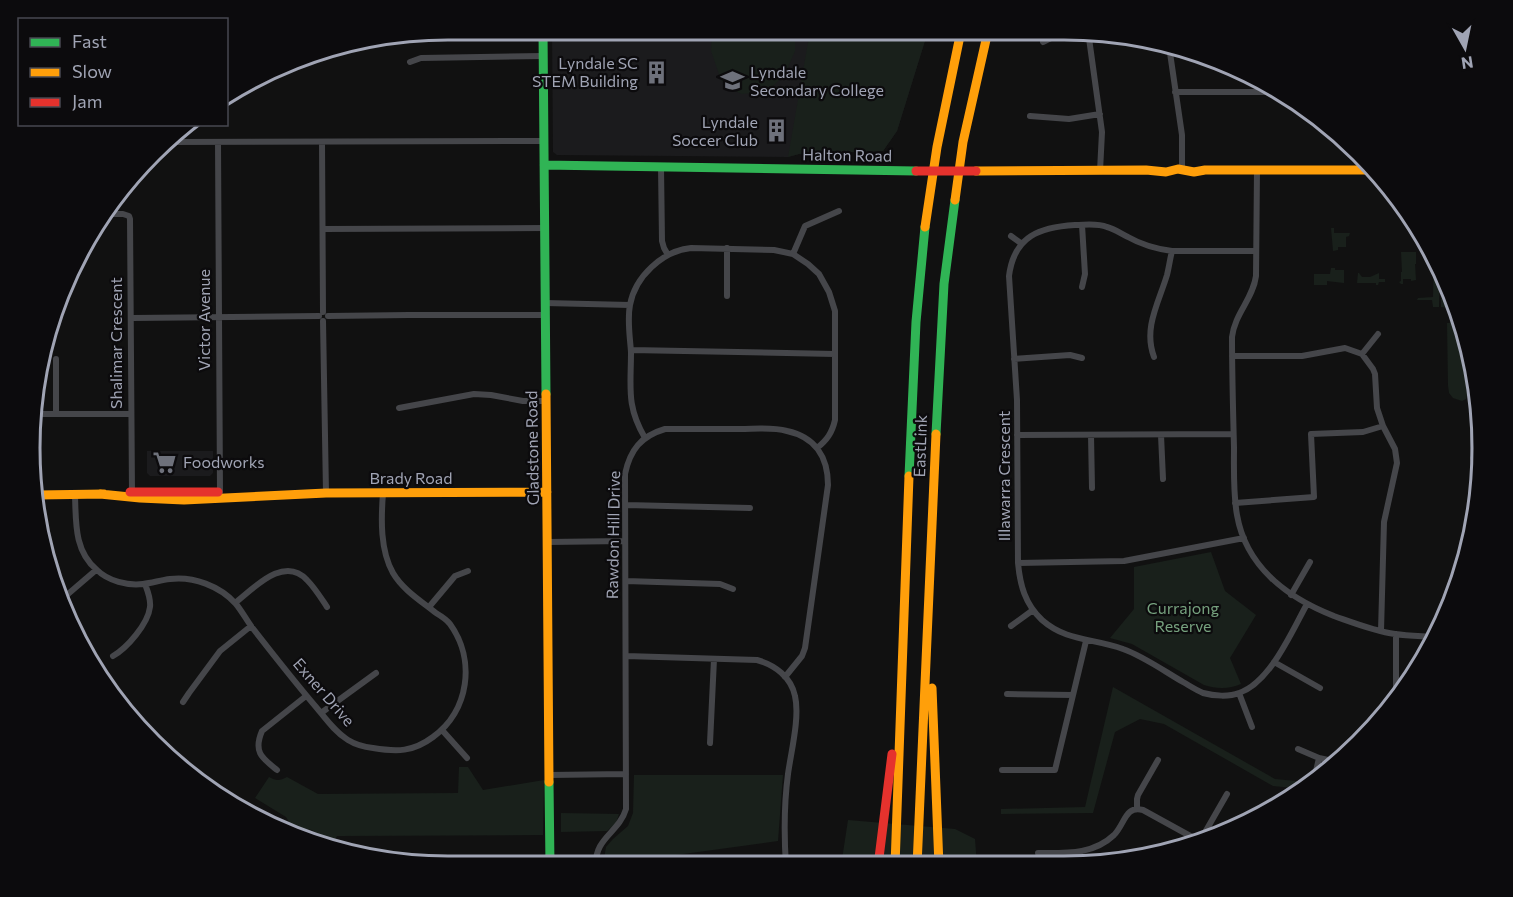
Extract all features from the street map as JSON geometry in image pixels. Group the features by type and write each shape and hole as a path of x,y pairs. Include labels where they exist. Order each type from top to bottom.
{"main road":[{"name":"Gladstone Road","path":"543,40 550,856"},
{"name":"EastLink","path":"895,856 913,359 919,280 936,152 959,40"},
{"name":"EastLink","path":"917,856 938,382 945,273 963,142 986,40"},
{"name":"Halton Road","path":"544,165 916,171 1150,170 1166,172 1182,167 1194,172 1205,170 1362,170"},
{"name":"Brady Road","path":"43,495 160,495 184,500 220,494 548,492"},
{"path":"928,626 939,856"},
{"path":"879,856 901,675"}],"street":[{"path":"1042,42 1046,40"},
{"path":"1089,41 1102,134 1100,171"},
{"path":"1169,54 1182,135 1182,167"},
{"path":"410,62 421,57 543,57"},
{"path":"1175,92 1262,92"},
{"path":"1030,116 1069,119 1100,114"},
{"path":"179,142 543,141"},
{"name":"Victor Avenue","path":"218,142 220,494"},
{"path":"322,142 326,493"},
{"path":"661,167 662,241 663,248 668,255"},
{"path":"1257,170 1255,284 1234,324 1232,337 1235,503 1244,538 1252,556 1263,571 1291,595 1307,604 1381,631 1426,636"},
{"path":"793,254 805,226 839,211"},
{"name":"Shalimar Crescent","path":"115,214 126,214 130,219 132,495"},
{"path":"1011,236 1022,244 1047,228 1096,224 1145,245 1172,251 1256,251"},
{"path":"1082,225 1085,274 1082,287"},
{"path":"323,229 545,228"},
{"name":"Illawarra Crescent","path":"1022,244 1013,258 1009,276 1017,393 1018,563 1021,585 1033,610 1043,621 1066,635 1127,650 1205,693 1223,695 1239,693"},
{"path":"727,248 727,296"},
{"path":"785,677 802,656 805,648 828,485 827,466 817,448 804,437 785,430 665,429 645,438 631,407 630,305 638,285 650,268 668,255 685,249 727,248 774,250 793,254 819,273 829,292 834,311 835,420 827,440 817,448"},
{"path":"1154,357 1150,345 1150,330 1172,251"},
{"path":"545,303 630,305"},
{"path":"132,318 546,315"},
{"path":"1362,354 1378,334"},
{"path":"1232,356 1302,356 1345,348 1362,354 1375,374 1377,408 1383,426 1393,444 1397,463 1384,522 1381,631"},
{"path":"631,350 835,354"},
{"path":"1014,359 1070,355 1082,358"},
{"path":"56,359 56,414"},
{"path":"399,408 474,394 523,401 546,401"},
{"path":"42,414 131,414"},
{"path":"1235,503 1314,497 1311,434 1355,433 1383,426"},
{"path":"1017,435 1233,434"},
{"path":"1091,435 1092,488"},
{"path":"1161,435 1163,479"},
{"name":"Rawdon Hill Drive","path":"596,856 604,839 617,827 625,814 627,789 626,474 628,461 634,448 645,438"},
{"name":"Exner Drive","path":"96,570 126,584 146,584 183,578 207,584 219,590 235,603 306,696 330,725 346,739 359,746 393,752 421,745 442,730 457,712 465,686 466,663 461,644 449,623 405,588 388,562 383,543 383,493"},
{"path":"68,594 96,570 79,545 75,495"},
{"path":"626,505 750,508"},
{"path":"1018,563 1125,561 1244,538"},
{"path":"548,542 625,541"},
{"path":"1291,595 1310,562"},
{"path":"235,603 270,575 288,571 296,572 308,580 327,607"},
{"path":"429,607 455,576 468,571"},
{"path":"626,581 720,584 734,589"},
{"path":"113,656 125,648 147,617 150,605 146,584"},
{"path":"1252,727 1239,693 1261,679 1274,662 1307,604"},
{"path":"1011,626 1033,610"},
{"path":"183,702 220,651 251,626"},
{"path":"1396,634 1396,686"},
{"path":"1002,770 1055,770 1086,640"},
{"path":"626,656 757,660 773,666 791,684 797,712 787,777 785,856"},
{"path":"710,743 714,658"},
{"path":"1274,662 1320,688"},
{"path":"321,712 376,673"},
{"path":"1007,694 1072,694"},
{"path":"277,770 261,757 258,751 261,731 306,696"},
{"path":"442,730 467,758"},
{"path":"1298,748 1328,760"},
{"path":"1316,769 1319,758"},
{"path":"1137,808 1138,795 1158,760"},
{"path":"549,775 626,774"},
{"path":"1207,831 1227,794"},
{"path":"1038,853 1076,853 1095,848 1114,835 1129,811 1137,808 1191,837"}],"shaded area":[{"name":"Lyndale Secondary College","path":"552,40 925,40 897,131 883,151 799,154 788,157 557,155 553,152"},
{"path":"147,451 213,451 213,473 210,476 150,476 147,473"}],"green space":[{"path":"712,40 795,40 795,51 785,74 773,86 760,92 742,94 728,88 721,80 711,51"},
{"path":"808,40 925,40 897,131 883,151 799,154 788,157"},
{"path":"1331,228 1334,228 1334,233 1350,233 1346,237 1346,247 1338,247 1338,250 1333,251"},
{"path":"1401,252 1416,252 1416,280 1403,279 1403,284 1399,282 1402,272"},
{"path":"1331,268 1344,270 1344,283 1327,281 1327,285 1314,285 1314,274 1330,274"},
{"path":"1358,273 1362,277 1370,277 1379,273 1379,279 1385,279 1385,282 1379,282 1378,285 1376,283 1357,283"},
{"path":"1434,276 1439,289 1439,307 1433,307 1432,300 1417,300 1433,297"},
{"path":"1441,292 1447,308 1441,307"},
{"path":"1450,314 1467,382 1467,396 1462,401 1453,398 1449,393 1447,323 1450,323"},
{"name":"Currajong Reserve","path":"1211,552 1225,591 1256,615 1230,658 1241,684 1227,688 1204,685 1132,644 1110,638 1134,609 1134,567"},
{"path":"1113,687 1275,779 1300,781 1291,788 1273,786 1164,724 1140,719 1115,732 1093,813 1001,814 1001,809 1085,807"},
{"path":"459,767 468,767 483,790 544,780 543,835 337,836 334,840 321,836 312,830 290,824 286,817 255,798 269,777 278,780 287,777 318,794 458,793"},
{"path":"634,775 783,775 778,841 669,856 604,856 606,847 628,826 633,813"},
{"path":"561,813 619,814 616,823 607,831 561,832"},
{"path":"848,820 955,829 975,839 976,856 843,856"}],"traffic: fast":[{"path":"543,40 546,394"},
{"path":"544,165 916,171"},
{"path":"936,434 944,284 955,200"},
{"path":"909,476 916,322 925,227"},
{"path":"549,782 550,856"}],"traffic: slow":[{"path":"925,227 937,147 959,40"},
{"path":"955,200 963,142 986,40"},
{"path":"976,171 1362,170"},
{"path":"546,394 549,782"},
{"path":"917,856 936,434"},
{"path":"895,856 909,476"},
{"path":"100,494 184,500 326,493 547,492"},
{"path":"43,495 104,494"},
{"path":"932,688 939,856"}],"traffic: jam":[{"path":"916,171 976,171"},
{"path":"130,492 218,492"},
{"path":"879,856 892,754"}],"place":[{"name":"Lyndale SC STEM Building","path":"656,72"},
{"name":"Lyndale Secondary College","path":"732,81"},
{"name":"Lyndale Soccer Club","path":"776,131"},
{"name":"Foodworks","path":"165,462"}]}
